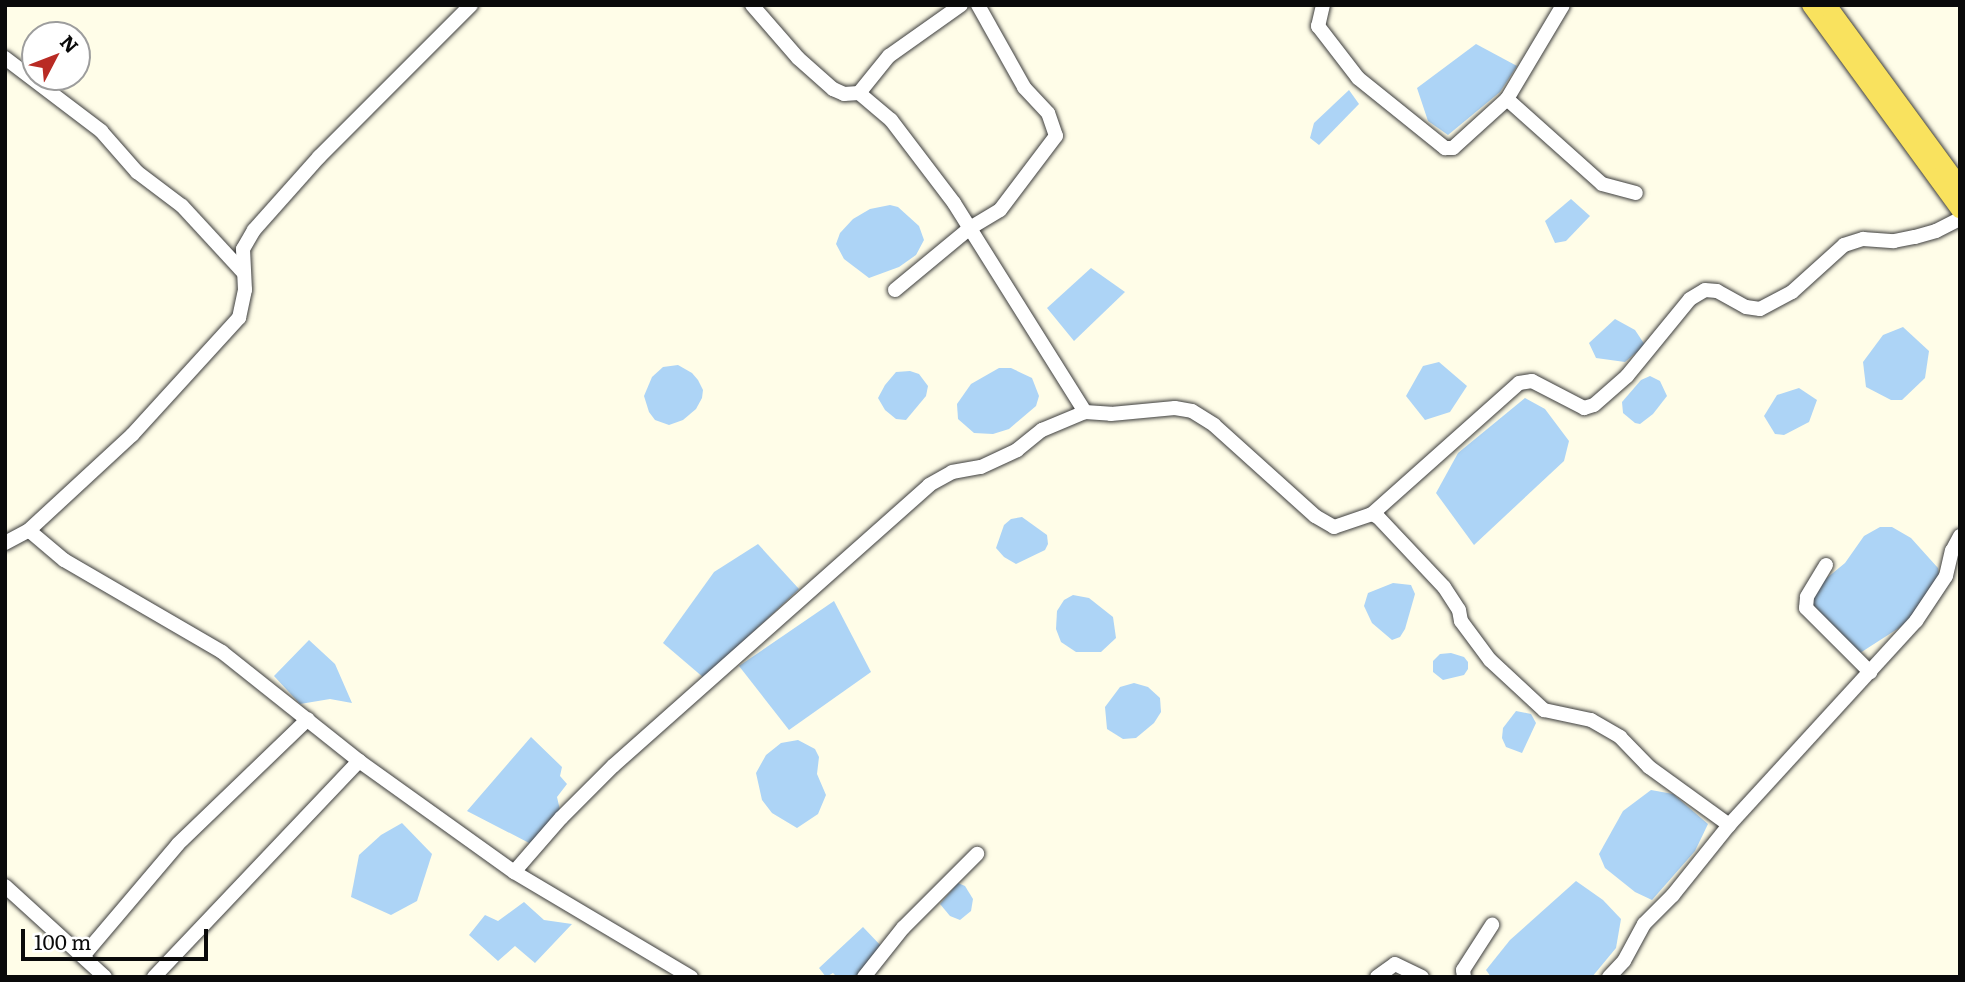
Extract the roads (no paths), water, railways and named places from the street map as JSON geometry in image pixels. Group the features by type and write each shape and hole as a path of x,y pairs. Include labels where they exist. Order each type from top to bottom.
{"main road":[{"path":"1811,5 1960,209"},
{"path":"1827,5 1960,187"}],"street":[{"path":"5,543 28,531 132,435 239,318 245,290 243,249 254,230 319,157 441,39 471,5"},
{"path":"752,5 798,58 833,89 844,94 859,93 891,120 926,164 970,229 1085,412"},
{"path":"859,93 889,56 961,5"},
{"path":"895,289 970,229 1000,210 1056,136 1048,113 1024,88 978,5"},
{"path":"1322,5 1318,26 1350,68 1391,107 1445,148 1453,148 1507,99 1563,5"},
{"path":"5,58 101,131 137,172 190,213 243,272"},
{"path":"1507,99 1602,184 1636,193"},
{"path":"514,872 561,818 613,766 919,493 952,472 981,467 1017,450 1042,430 1085,412 1111,414 1175,408 1192,411 1214,425 1315,516 1334,527 1372,514 1519,383 1532,381 1584,408 1594,405 1627,376 1690,299 1704,290 1717,291 1746,307 1760,309 1792,292 1844,245 1863,239 1894,241 1923,235 1960,219"},
{"path":"1372,514 1444,587 1459,610 1461,621 1490,660 1544,710 1591,720 1620,737 1649,767 1729,825"},
{"path":"32,533 64,560 222,652 359,761 514,872 691,977"},
{"path":"1609,977 1624,961 1644,924 1674,895 1729,825 1870,672 1936,595 1960,536"},
{"path":"1826,565 1807,597 1806,608 1870,672"},
{"path":"84,956 178,844 308,719"},
{"path":"154,977 359,761"},
{"path":"864,977 903,928 977,854"},
{"path":"5,886 105,977"},
{"path":"1464,977 1463,970 1492,925"},
{"path":"1377,977 1395,964 1422,977"}],"water":[{"path":"1476,44 1517,66 1500,92 1448,135 1428,121 1417,88"},
{"path":"1349,90 1359,104 1319,145 1310,138 1314,123"},
{"path":"1571,199 1590,216 1566,241 1555,243 1545,221"},
{"path":"890,205 898,207 919,226 924,240 916,255 899,267 869,278 844,259 836,244 840,233 853,219 870,209"},
{"path":"1091,268 1125,292 1074,341 1047,308"},
{"path":"1615,319 1635,330 1645,345 1625,362 1596,358 1589,343"},
{"path":"1903,327 1929,351 1925,378 1902,400 1891,400 1866,387 1863,362 1883,335"},
{"path":"1439,362 1467,386 1450,412 1425,420 1406,396 1423,366"},
{"path":"678,365 698,380 703,390 702,398 696,409 683,420 669,425 655,420 649,412 644,396 652,377 663,367"},
{"path":"999,368 1011,368 1032,378 1039,396 1036,406 1009,429 993,434 974,433 958,419 957,404 971,384"},
{"path":"910,371 919,374 928,386 926,396 906,420 896,419 885,410 878,398 896,372"},
{"path":"1650,376 1660,381 1667,396 1653,414 1640,424 1635,423 1623,413 1622,402 1641,380"},
{"path":"1799,388 1817,400 1809,422 1784,435 1775,434 1764,416 1777,395"},
{"path":"1525,398 1545,409 1569,441 1564,461 1474,545 1436,493 1458,453"},
{"path":"1022,517 1047,535 1048,544 1045,550 1016,564 996,548 1004,525 1011,519"},
{"path":"1880,527 1892,527 1911,538 1938,568 1940,580 1924,605 1902,626 1860,653 1811,603 1822,582 1845,563 1864,536"},
{"path":"758,544 799,589 704,678 663,643 714,572"},
{"path":"1393,583 1411,585 1415,594 1405,629 1400,637 1392,640 1372,623 1364,606 1368,593"},
{"path":"1073,595 1089,598 1113,617 1116,638 1101,652 1076,652 1061,642 1056,629 1057,611 1064,600"},
{"path":"834,601 871,672 789,730 739,666"},
{"path":"309,640 335,664 352,703 330,699 300,704 274,676"},
{"path":"1451,653 1464,657 1468,662 1468,669 1464,675 1443,680 1433,672 1433,661 1440,654"},
{"path":"1134,683 1148,687 1160,698 1161,712 1154,723 1136,738 1123,739 1107,729 1105,707 1120,687"},
{"path":"1516,711 1531,714 1536,723 1522,753 1506,747 1502,738 1503,728"},
{"path":"531,737 562,767 560,776 567,784 557,797 560,810 533,845 467,811"},
{"path":"798,740 815,749 819,757 817,774 826,795 818,814 797,828 772,813 762,800 756,773 766,755 781,743"},
{"path":"1651,790 1673,794 1708,824 1695,851 1652,900 1635,892 1605,868 1599,854 1623,811"},
{"path":"402,823 432,854 417,901 391,915 351,897 359,855 381,835"},
{"path":"1576,881 1603,900 1621,919 1616,948 1592,977 1491,977 1486,970 1510,940"},
{"path":"958,883 965,886 973,899 971,911 960,920 950,916 940,904"},
{"path":"524,902 544,920 572,924 535,963 515,946 498,961 469,935 485,915 498,921"},
{"path":"863,927 882,947 855,977 837,977 833,973 826,977 819,968"}]}
